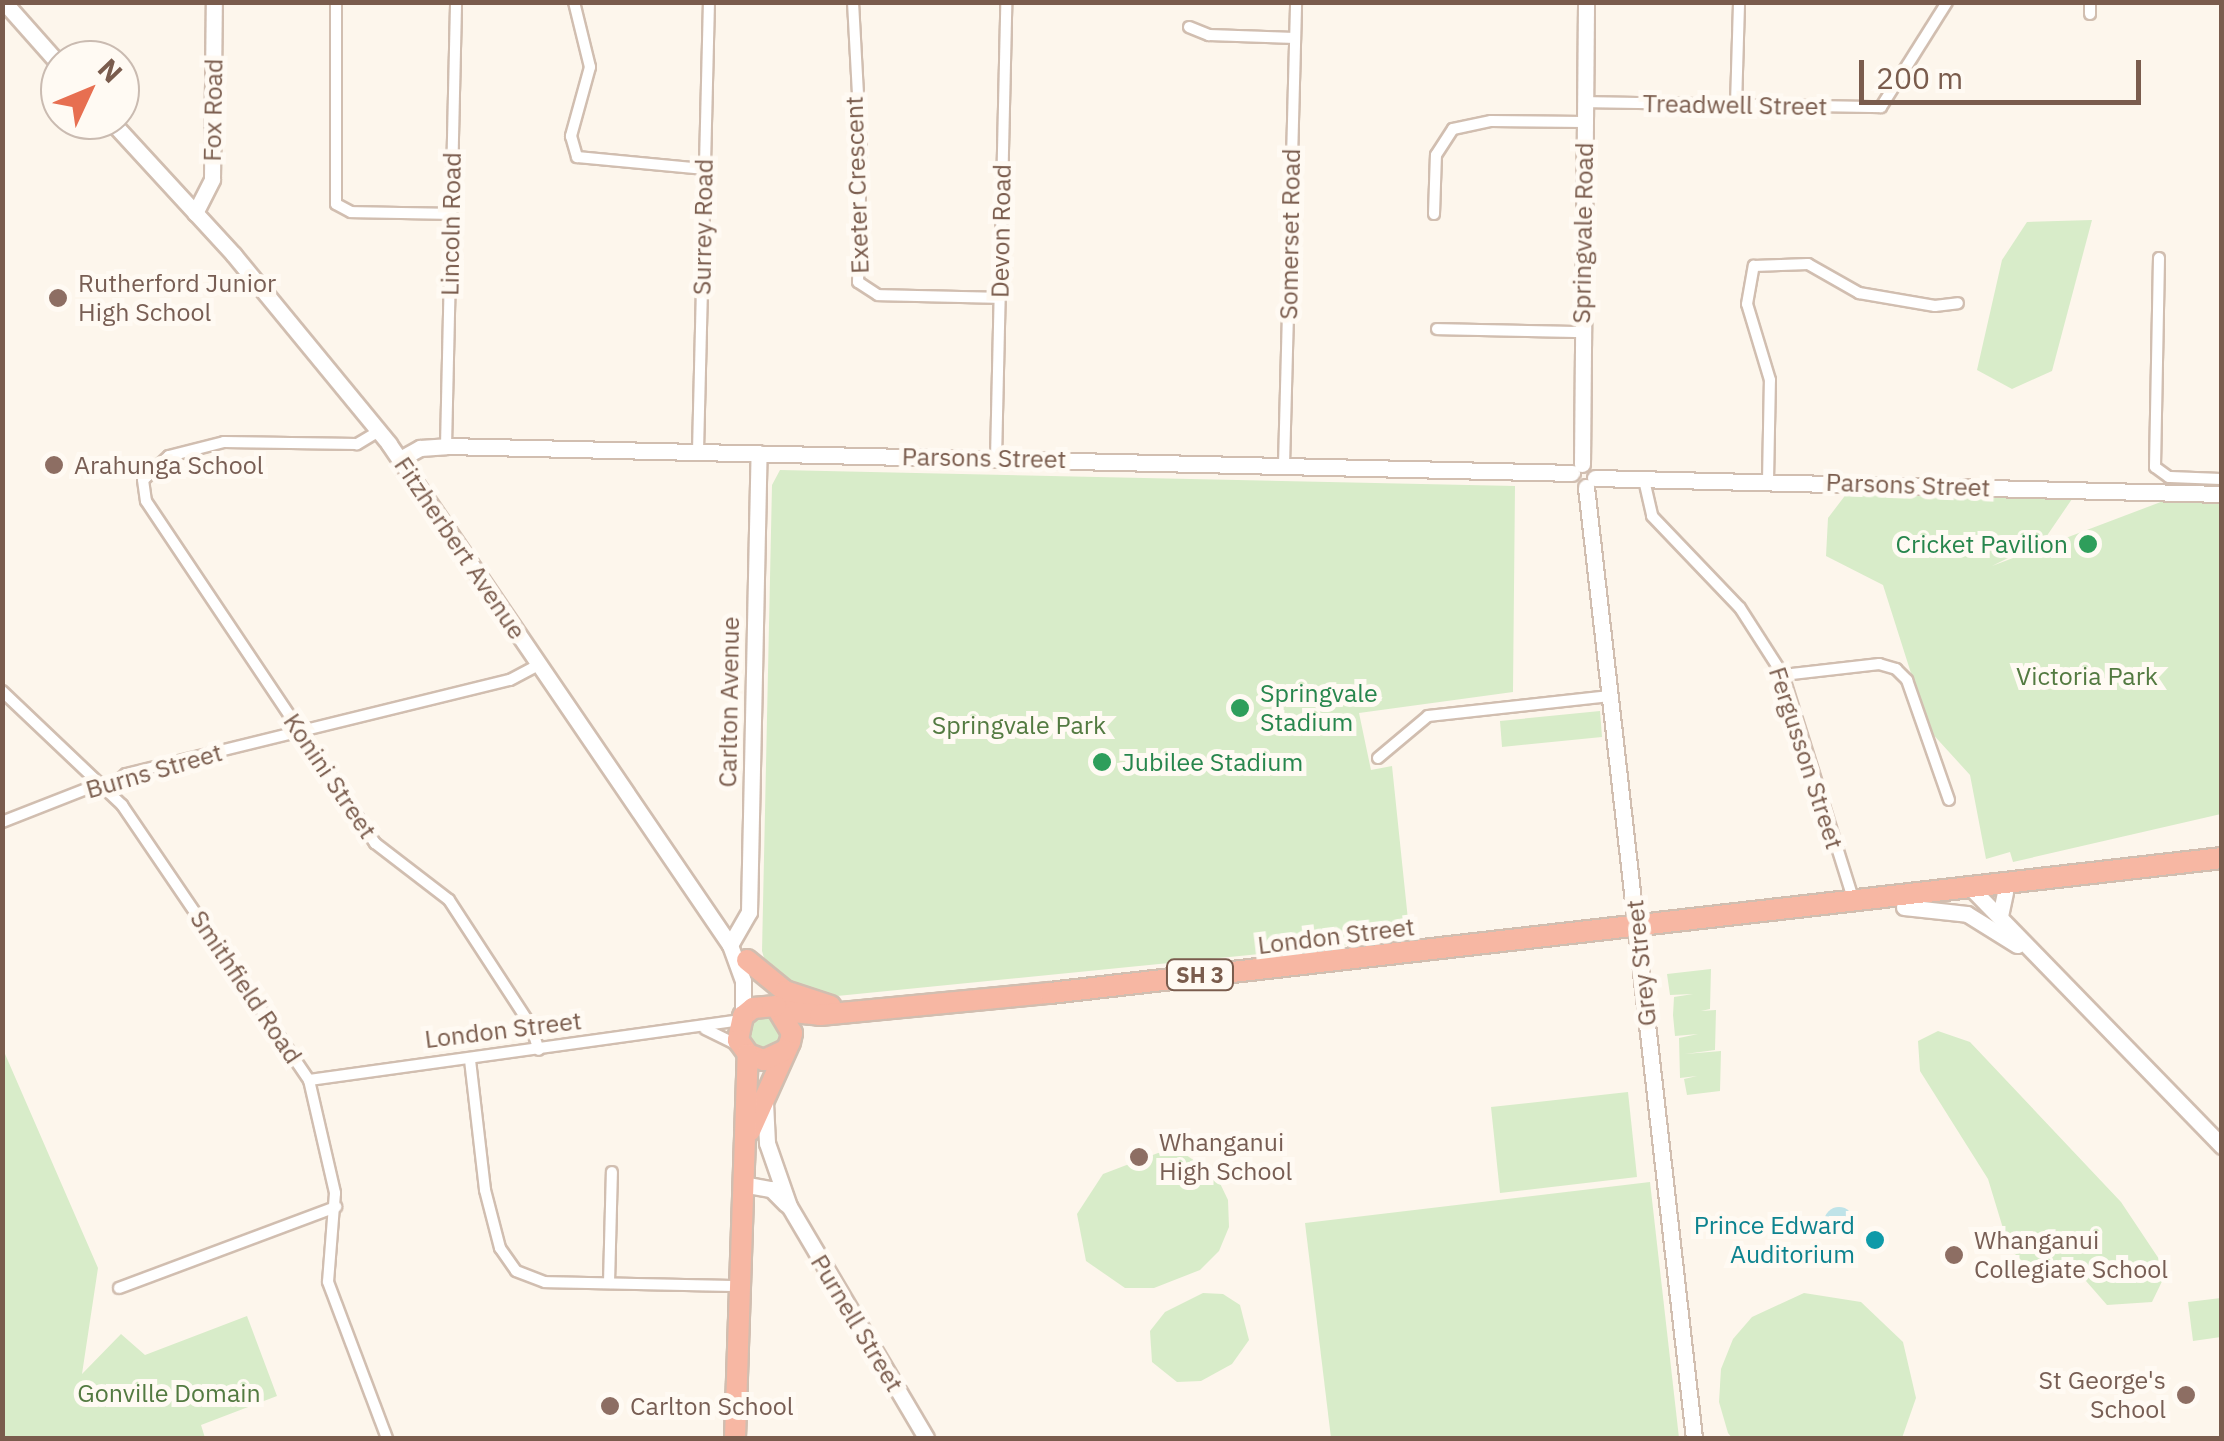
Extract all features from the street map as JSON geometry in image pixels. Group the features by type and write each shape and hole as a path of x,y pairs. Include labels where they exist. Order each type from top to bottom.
{"highway":[{"name":"London Street","path":"1820,908 1853,900 1976,892 2222,858"},
{"name":"London Street","path":"780,1008 858,1011 1636,926 1820,908 1904,907 2054,882"},
{"path":"747,960 796,996 858,1011"},
{"name":"SH 3","path":"741,1018 760,1006 780,1008"},
{"path":"743,1162 764,1093 788,1046 780,1008"},
{"name":"London Street","path":"788,1046 858,1011"},
{"path":"736,1438 745,1051 741,1018"},
{"name":"SH 3","path":"745,1051 764,1060 788,1046"}],"main road":[{"name":"Fox Road","path":"195,213 212,179 214,2"},
{"name":"Springvale Road","path":"1577,469 1586,2"},
{"path":"3,6 40,42"},
{"name":"Fitzherbert Avenue","path":"128,140 195,213 400,459 730,945 743,980 741,1018"},
{"name":"Parsons Street","path":"400,459 420,448 446,446 1577,469"},
{"name":"Carlton Avenue","path":"730,945 749,912 759,454"},
{"path":"1577,469 1575,484 1590,483"},
{"name":"Parsons Street","path":"1590,483 1768,482 2222,494"},
{"name":"Grey Street","path":"1590,483 1610,696 1694,1438"},
{"path":"1976,892 2222,1146"},
{"path":"2000,916 2005,893"},
{"path":"1904,907 1948,909 1982,920 2048,970"},
{"path":"730,945 747,960 780,1008"},
{"name":"Purnell Street","path":"764,1093 767,1143 789,1206 926,1438"},
{"path":"742,1184 771,1190 789,1206"}],"street":[{"path":"336,2 334,202 350,212 451,214"},
{"name":"Lincoln Road","path":"446,446 456,2"},
{"path":"574,2 590,68 572,136 576,157 705,169"},
{"name":"Surrey Road","path":"698,451 710,2"},
{"name":"Exeter Crescent","path":"853,2 858,282 878,294 1000,298"},
{"name":"Devon Road","path":"996,459 1006,2"},
{"name":"Somerset Road","path":"1284,465 1296,2"},
{"path":"1736,105 1739,2"},
{"name":"Treadwell Street","path":"1584,102 1886,104 1947,2"},
{"path":"1189,28 1209,35 1295,38"},
{"path":"1434,214 1436,154 1452,129 1491,121 1584,122"},
{"path":"2159,258 2156,467 2169,477 2222,479"},
{"path":"1768,482 1770,380 1747,304 1754,266 1808,264 1860,292 1935,306 1958,303"},
{"path":"1436,329 1582,332"},
{"name":"Konini Street","path":"378,430 357,444 224,442 168,456 143,480 146,501 375,843 449,900 531,1026 539,1050"},
{"name":"Fergusson Street","path":"1644,480 1652,516 1740,608 1783,676 1853,900"},
{"path":"1783,676 1880,664 1896,670 1907,680 1949,800"},
{"name":"Burns Street","path":"2,822 105,786 126,774 510,680 538,665"},
{"name":"Smithfield Road","path":"2,691 105,786 308,1080 336,1207 328,1282 387,1438"},
{"path":"1378,758 1428,716 1610,696"},
{"name":"London Street","path":"308,1080 704,1029 741,1018"},
{"path":"704,1029 745,1051"},
{"path":"470,1060 483,1179 504,1256 535,1280 740,1286"},
{"path":"610,1282 612,1172"},
{"path":"118,1288 336,1207"}],"green space":[{"path":"2092,220 2052,371 2012,389 1977,370 2002,260 2027,222"},
{"name":"Springvale Park","path":"780,470 1515,486 1513,692 1359,713 1371,770 1392,766 1410,939 837,996 803,990 767,968 762,951 772,485"},
{"name":"Victoria Park","path":"1847,493 2072,499 2044,540 1992,566 2166,500 2221,501 2221,814 2013,862 2010,852 1986,859 1970,775 1929,730 1883,585 1826,556 1828,518"},
{"path":"1600,711 1602,737 1502,747 1500,721"},
{"path":"1711,969 1710,1009 1701,1011 1716,1010 1715,1050 1685,1054 1721,1051 1720,1091 1687,1095 1684,1079 1697,1076 1680,1078 1679,1038 1698,1034 1675,1036 1674,997 1693,994 1670,995 1667,974"},
{"path":"768,1011 785,1038 771,1053 750,1048 745,1022"},
{"path":"1938,1031 1970,1042 2121,1202 2167,1271 2152,1302 2107,1305 2086,1281 2031,1270 2009,1248 1988,1179 1920,1071 1918,1041"},
{"name":"Gonville Domain","path":"2,1047 98,1268 82,1374 121,1334 145,1355 247,1316 277,1396 201,1425 205,1438 3,1438"},
{"path":"1628,1092 1637,1177 1500,1193 1491,1107"},
{"path":"1158,1153 1186,1155 1216,1175 1228,1200 1229,1227 1219,1251 1200,1270 1154,1288 1125,1288 1086,1261 1077,1214 1103,1174"},
{"path":"1650,1182 1679,1438 1331,1438 1305,1223"},
{"path":"1203,1293 1223,1294 1240,1305 1249,1340 1232,1364 1201,1381 1177,1382 1152,1362 1150,1331 1165,1312"},
{"path":"1804,1293 1861,1302 1903,1342 1916,1398 1902,1438 1732,1438 1728,1433 1719,1402 1721,1369 1733,1339 1752,1317"},
{"path":"2221,1298 2221,1337 2193,1341 2188,1302"}],"water":[{"path":"1839,1207 1850,1211 1854,1222 1850,1233 1839,1237 1828,1233 1824,1222 1828,1211"}],"place":[{"name":"Rutherford Junior High School","path":"58,298"},
{"name":"Arahunga School","path":"54,465"},
{"name":"Cricket Pavilion","path":"2088,544"},
{"name":"Springvale Stadium","path":"1240,708"},
{"name":"Jubilee Stadium","path":"1102,762"},
{"name":"Whanganui High School","path":"1139,1157"},
{"name":"Prince Edward Auditorium","path":"1875,1240"},
{"name":"Whanganui Collegiate School","path":"1954,1255"},
{"name":"St George's School","path":"2186,1395"},
{"name":"Carlton School","path":"610,1406"}]}
